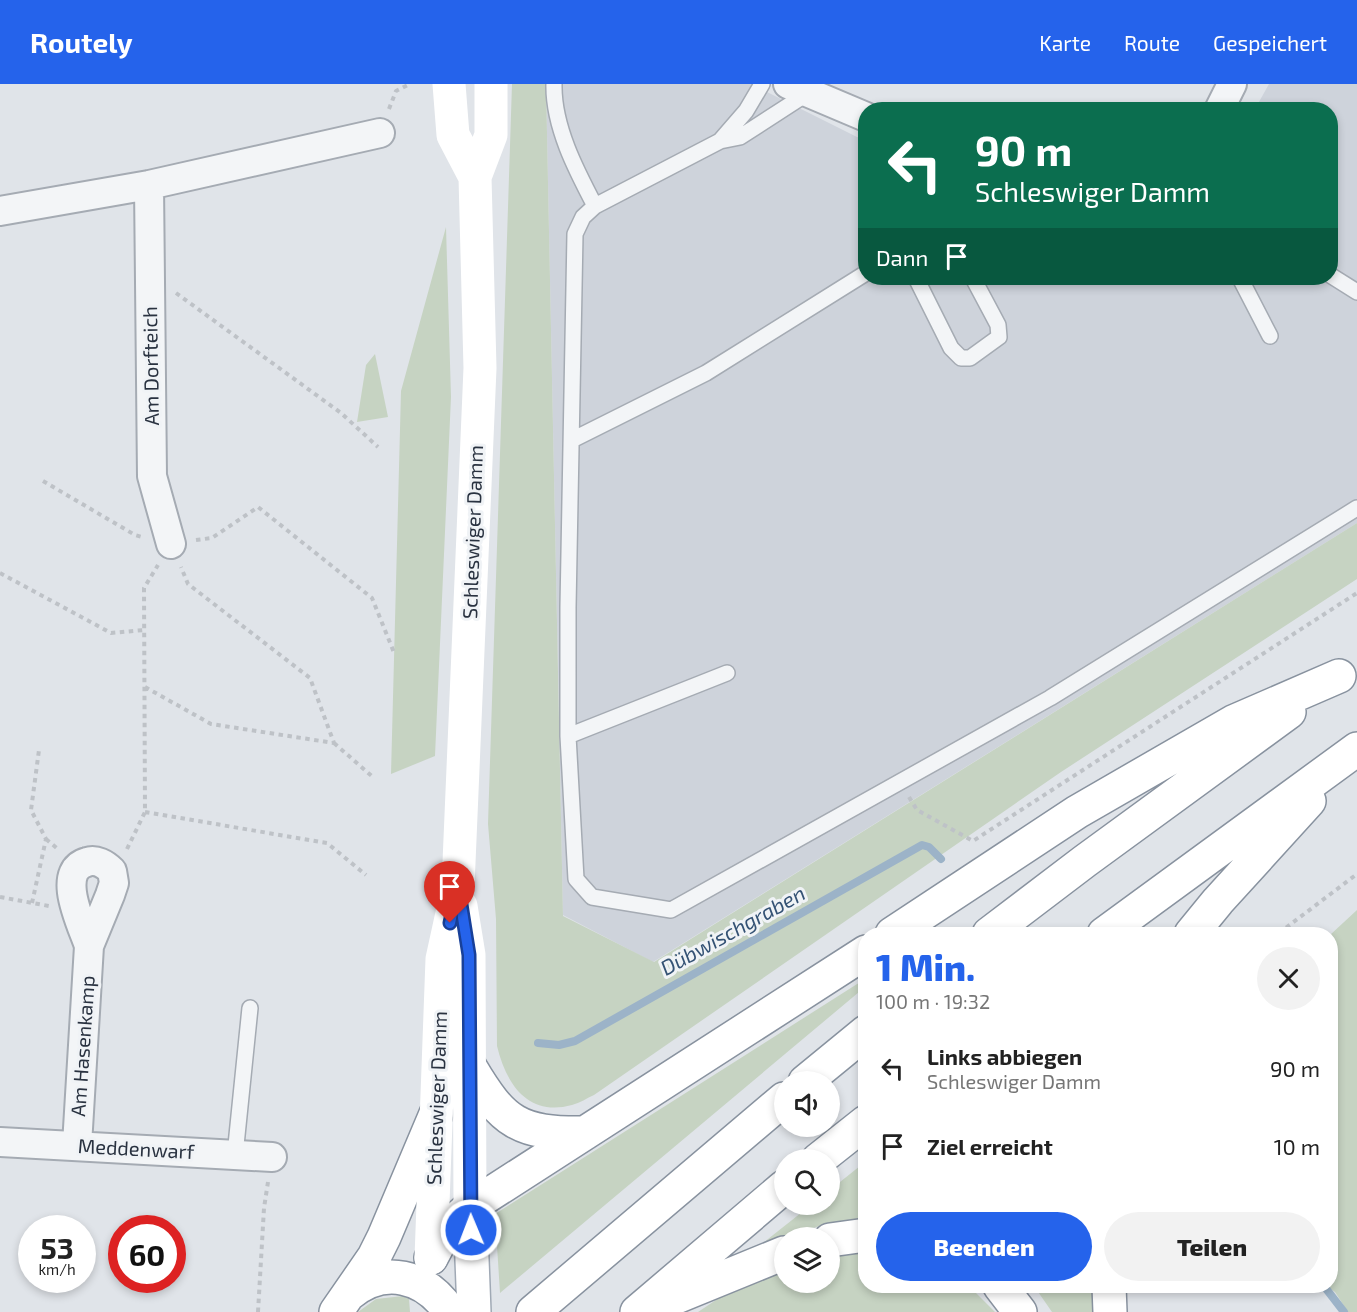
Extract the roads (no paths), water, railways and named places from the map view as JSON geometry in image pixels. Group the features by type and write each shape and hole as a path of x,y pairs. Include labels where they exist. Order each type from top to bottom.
{"main road":[{"name":"Schleswiger Damm","path":"449,84 453,135 475,177"},
{"name":"Schleswiger Damm","path":"448,1298 436,1114 442,959 458,886 480,368 475,177 491,135 490,84"},
{"path":"903,927 1077,812 1233,722 1348,670"},
{"path":"998,927 1348,670"},
{"path":"1114,927 1357,749"},
{"path":"1197,927 1357,749"},
{"name":"Schleswiger Damm","path":"448,1298 470,1207 469,955 458,886"},
{"path":"343,1303 367,1282 381,1278 402,1278 414,1281 448,1298 447,1228 470,1207 858,957"},
{"path":"819,1071 858,1039"},
{"path":"470,1067 484,1092 499,1110 514,1121 543,1132 585,1133"},
{"path":"533,1312 774,1107"},
{"path":"343,1303 374,1257 384,1237 436,1114"},
{"path":"832,1149 858,1128"},
{"path":"638,1312 774,1196"},
{"path":"840,1239 858,1236"},
{"path":"638,1312 774,1257"},
{"path":"1005,1293 1020,1312"},
{"path":"1109,1293 1110,1312"}],"street":[{"path":"1223,102 1232,84"},
{"path":"798,89 858,114"},
{"path":"0,211 149,185 380,133"},
{"name":"Am Dorfteich","path":"149,185 152,476 171,544"},
{"name":"Am Hasenkamp","path":"77,1145 89,946 114,883 112,871 106,865 93,861 84,862 78,866 71,889 89,946"},
{"name":"Meddenwarf","path":"0,1142 272,1157"}],"lane":[{"path":"554,84 560,125 579,175 595,206"},
{"path":"720,141 746,111 762,84"},
{"path":"798,89 740,137 720,141 595,206 583,217 575,234 568,595 568,736 576,879 592,897 671,910 1050,698 1357,508"},
{"path":"572,440 706,373 858,278"},
{"path":"1338,280 1357,292"},
{"path":"920,285 951,348 961,358 970,358 999,337 998,326 977,285"},
{"path":"1244,285 1270,336"},
{"path":"568,736 727,673"},
{"path":"235,1155 250,1008"}],"waterway":[{"name":"Dübwischgraben","path":"538,1043 559,1045 575,1041 922,845 929,847 941,859"},
{"name":"Dübwischgraben","path":"1329,1293 1344,1312"}]}
